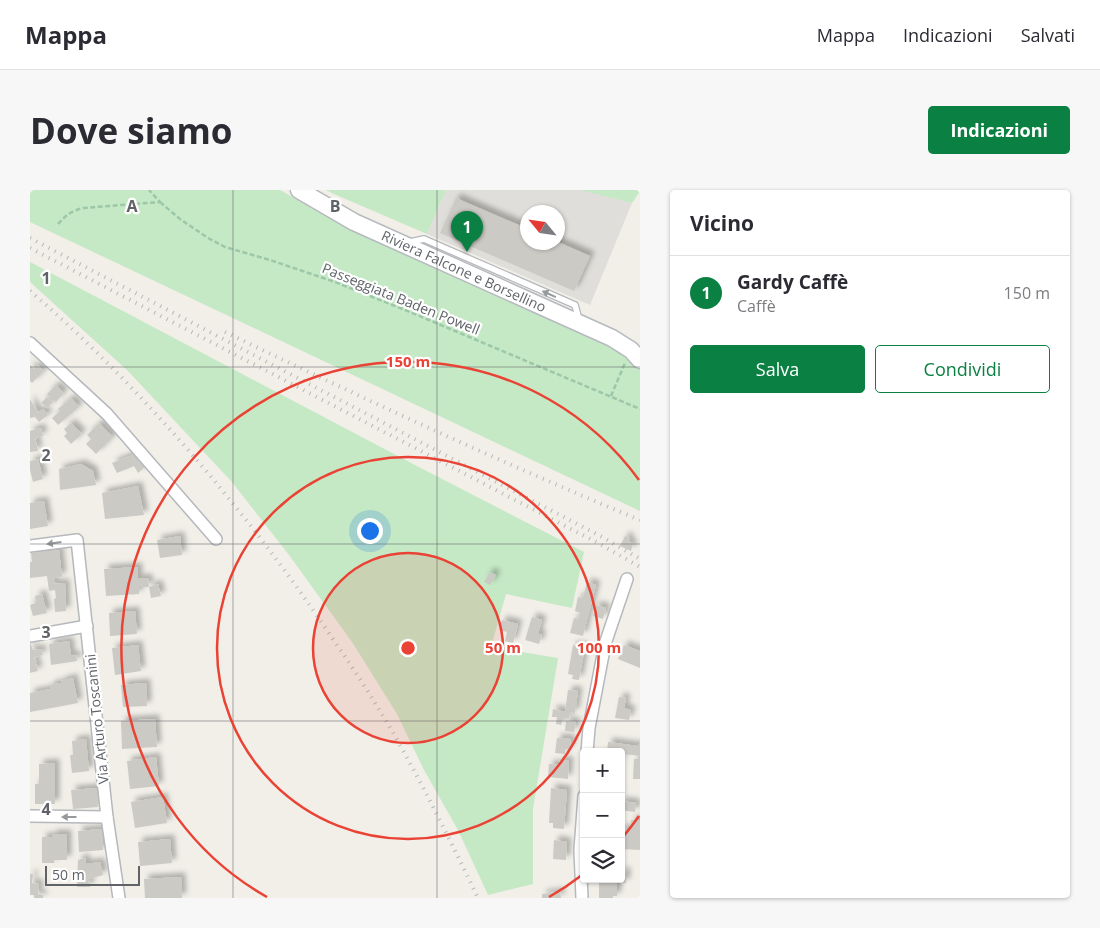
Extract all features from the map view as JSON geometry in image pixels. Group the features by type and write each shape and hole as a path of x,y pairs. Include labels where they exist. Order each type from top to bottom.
{"main road":[{"name":"Riviera Falcone e Borsellino","path":"299,190 354,222 612,338 637,354"}],"street":[{"path":"30,343 106,414 216,539"},
{"name":"Via Arturo Toscanini","path":"30,546 77,540 88,626 107,817 119,898"},
{"path":"587,748 589,728 605,644 627,579"},
{"path":"30,636 88,626"},
{"path":"30,816 107,817"},
{"path":"581,838 582,898"}],"path":[{"name":"Passeggiata Baden Powell","path":"149,190 180,219 208,238 225,246 335,282 640,409"},
{"path":"58,224 73,210 160,202"},
{"path":"611,396 637,354"}],"shaded area":[{"path":"446,190 582,190 632,203 590,305 427,234"}],"green space":[{"path":"30,190 280,190 324,215 616,350 640,367 640,511 30,222"},
{"path":"326,190 446,190 427,234"},
{"path":"580,190 640,190 640,191 632,203"},
{"path":"30,262 584,552 572,608 506,594 491,647 558,658 533,809 533,884 488,895 458,830 424,770 397,714 352,642 289,555 232,482 127,370 30,282"}],"building":[{"path":"456,198 520,226 520,250 565,250 565,245 590,256 574,291 440,233"},
{"path":"30,365 34,369 38,365 44,371 32,383 30,381"},
{"path":"56,385 64,393 56,402 47,394"},
{"path":"47,397 53,402 48,408 41,403"},
{"path":"71,398 79,407 58,425 52,418 60,411 58,409"},
{"path":"30,399 38,413 43,409 48,415 39,422 35,417 30,418"},
{"path":"71,423 82,434 71,444 64,436 67,433 64,429"},
{"path":"99,423 113,437 96,454 86,444 91,439 87,435"},
{"path":"41,428 43,436 35,438 38,451 30,452 30,431"},
{"path":"135,454 145,467 138,473 134,466 117,473 112,463"},
{"path":"38,459 43,479 33,482 30,461"},
{"path":"81,464 93,471 96,485 60,490 59,469"},
{"path":"138,486 144,515 105,519 102,493"},
{"path":"44,501 48,526 30,529 30,503"},
{"path":"180,536 182,555 160,558 157,540"},
{"path":"625,536 630,538 628,542 633,544 631,551 620,546"},
{"path":"59,550 62,577 53,578 54,584 65,583 66,611 55,612 55,590 49,591 47,576 30,578 30,562 32,562 31,553"},
{"path":"138,567 138,579 148,578 149,587 139,587 139,594 106,596 104,569"},
{"path":"490,572 496,575 490,585 484,582"},
{"path":"587,582 596,585 583,636 570,633 574,618 578,619 580,613 575,611 578,597 583,598"},
{"path":"158,584 161,596 151,598 149,587"},
{"path":"42,594 47,613 33,616 30,605 36,603 35,596"},
{"path":"596,605 606,608 603,619 593,616"},
{"path":"135,611 137,634 110,636 109,613"},
{"path":"532,617 542,620 538,634 542,635 539,644 525,640"},
{"path":"502,620 518,624 513,643 505,641 507,632 499,630"},
{"path":"69,641 71,656 76,655 77,661 51,665 49,644"},
{"path":"30,642 33,650 41,649 43,655 34,657 38,671 30,673"},
{"path":"138,645 141,671 115,675 112,648"},
{"path":"573,645 585,647 579,680 572,679 573,675 568,674"},
{"path":"624,645 640,651 640,668 618,659"},
{"path":"73,678 78,703 30,712 30,693 50,689 50,685"},
{"path":"146,683 147,706 123,707 121,685"},
{"path":"568,690 578,691 575,713 570,712 569,718 563,719 561,725 556,724 557,717 552,717 553,709 565,712"},
{"path":"619,697 626,698 624,708 631,710 629,720 615,718"},
{"path":"155,719 157,747 122,749 121,721"},
{"path":"566,721 576,722 574,732 565,731"},
{"path":"557,738 571,739 570,750 565,749 565,754 555,753"},
{"path":"86,739 89,771 72,773 70,755 73,755 72,741"},
{"path":"608,742 638,746 640,742 640,756 625,754 625,748 607,748"},
{"path":"156,757 159,786 130,789 127,761"},
{"path":"634,759 640,759 640,779 633,779"},
{"path":"560,760 569,761 568,779 548,777 549,764 559,765"},
{"path":"55,763 55,804 35,804 35,784 39,784 39,764"},
{"path":"97,788 98,807 73,809 71,790"},
{"path":"551,788 567,790 564,829 553,828 553,823 549,823"},
{"path":"163,797 167,823 135,828 131,802"},
{"path":"625,802 636,803 635,812 625,811"},
{"path":"631,820 640,820 640,850 625,849 625,829 631,829"},
{"path":"102,829 103,850 79,852 78,831"},
{"path":"52,834 67,834 67,860 54,860 54,863 42,863 42,837 52,837"},
{"path":"170,839 172,863 140,866 138,842"},
{"path":"554,840 567,842 566,860 553,859"},
{"path":"85,858 86,864 100,862 103,875 89,879 90,887 77,887 78,860"},
{"path":"30,874 33,874 32,883 39,884 38,894 43,895 43,898 34,898 34,895 30,895"},
{"path":"181,877 182,898 145,898 144,879"},
{"path":"599,883 617,883 617,896 613,896 613,898 599,898"},
{"path":"560,892 561,898 542,898 542,894"}],"railway":[{"path":"30,238 602,537 640,559"},
{"path":"30,248 598,543 640,567"},
{"path":"30,291 92,347 177,437 224,493 292,580 345,657 386,722 449,838 478,898"},
{"path":"225,332 431,429 640,520"}],"place":[{"name":"Gardy Caffè","path":"467,252"}]}
